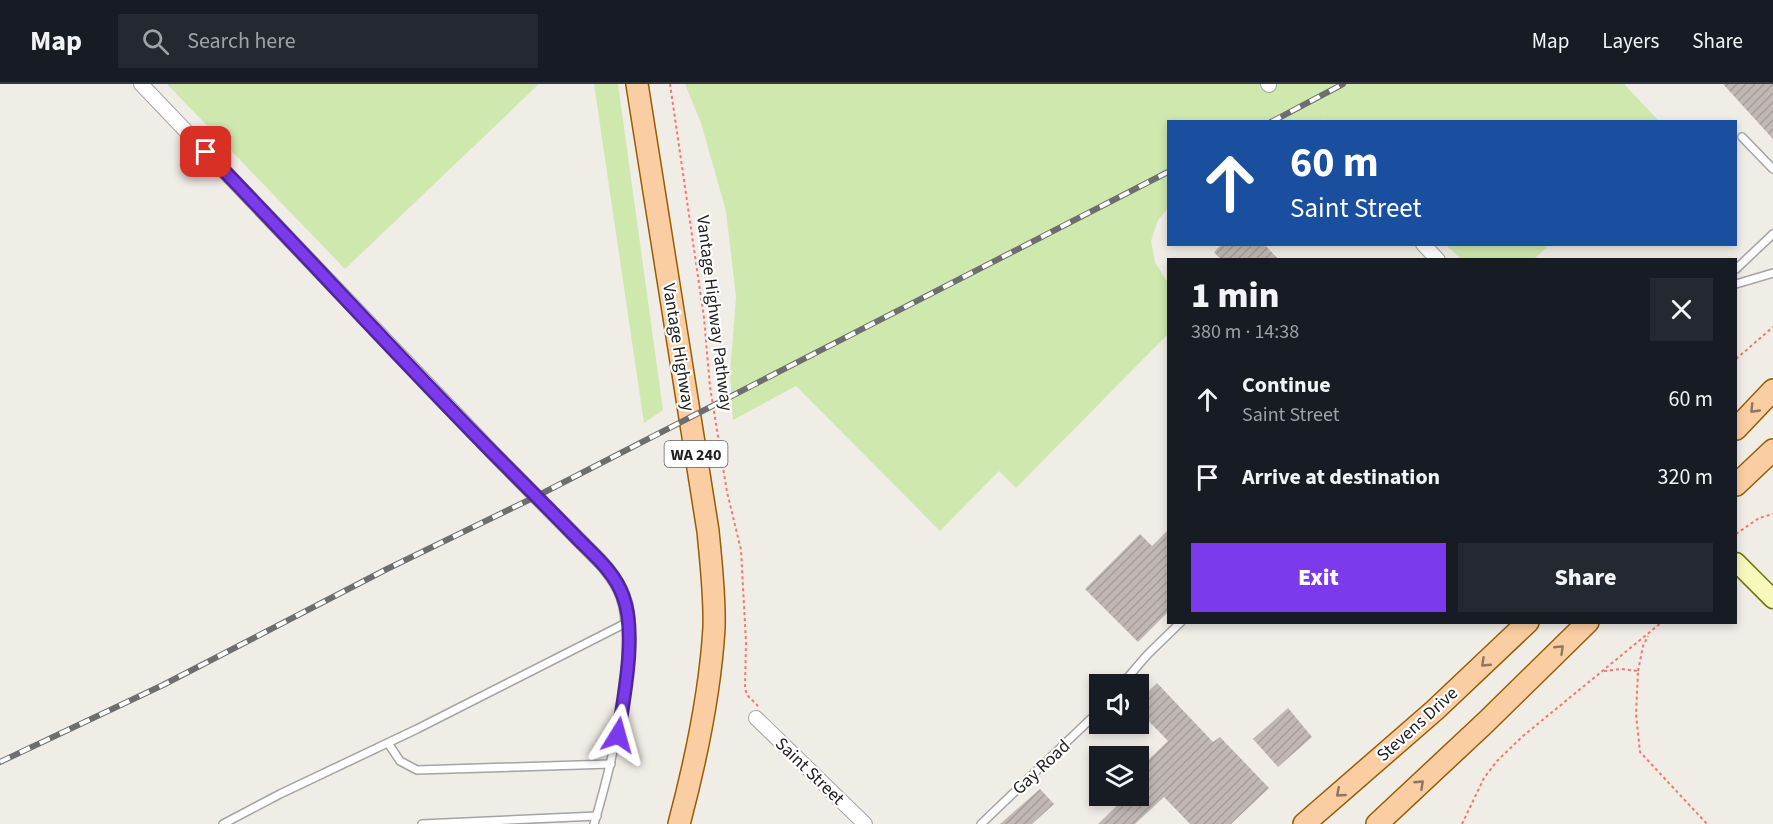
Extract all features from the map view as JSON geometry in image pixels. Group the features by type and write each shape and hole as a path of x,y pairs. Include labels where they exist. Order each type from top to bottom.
{"main road":[{"name":"Vantage Highway","path":"637,84 708,531 712,572 714,628 709,678 698,750 679,824"},
{"path":"1737,428 1773,390"},
{"path":"1737,484 1773,450"},
{"name":"Stevens Drive","path":"1304,824 1434,710 1526,624"},
{"path":"1377,824 1586,624"}],"street":[{"path":"141,84 497,457 601,562 623,593 628,622"},
{"path":"1425,246 1436,258"},
{"path":"1737,563 1773,599"},
{"name":"Saint Street","path":"756,718 865,824"}],"lane":[{"path":"1742,137 1773,169"},
{"path":"1737,268 1773,234"},
{"path":"1737,284 1773,273"},
{"path":"224,824 628,622 625,689 618,735 594,824"},
{"path":"1131,674 1179,624"},
{"name":"Gay Road","path":"981,824 1089,721"},
{"path":"388,743 400,761 417,770 611,764"},
{"path":"422,824 597,816"}],"path":[{"name":"Vantage Highway Pathway","path":"670,84 704,318 710,387 727,492 741,550 746,642 744,681 747,695 758,704 756,718"},
{"path":"1737,358 1773,327"},
{"path":"1737,533 1759,518 1773,514"},
{"path":"1462,824 1484,778 1497,761 1523,736 1660,624"},
{"path":"1648,636 1643,646 1638,671 1636,714 1640,752 1707,824"},
{"path":"1604,671 1621,669 1638,671"}],"green space":[{"path":"167,84 539,84 345,269"},
{"path":"594,84 618,84 663,410 644,423"},
{"path":"685,84 1624,84 1658,120 1167,120 1167,209 1158,220 1151,241 1155,262 1167,281 1167,335 1016,488 999,471 940,531 796,386 733,420 730,374 736,297 726,211 701,123"},
{"path":"1447,246 1548,246 1535,258 1460,258"}],"building":[{"path":"1723,84 1773,84 1773,139"},
{"path":"1220,246 1266,246 1277,258 1219,258 1214,252"},
{"path":"1167,531 1167,613 1138,642 1085,589 1140,534 1152,546"},
{"path":"1157,683 1213,742 1220,737 1269,788 1231,824 1190,824 1164,797 1135,824 1098,824 1117,806 1149,806 1149,759 1168,741 1149,721 1149,691"},
{"path":"1288,708 1312,737 1278,767 1253,739"},
{"path":"1040,789 1054,804 1032,824 1000,824"}],"railway":[{"path":"1275,120 1343,84"},
{"path":"0,762 163,685 1167,173"}],"route":[{"path":"206,152 497,457 588,548 615,580 623,593 628,622 625,689 618,735"}]}
